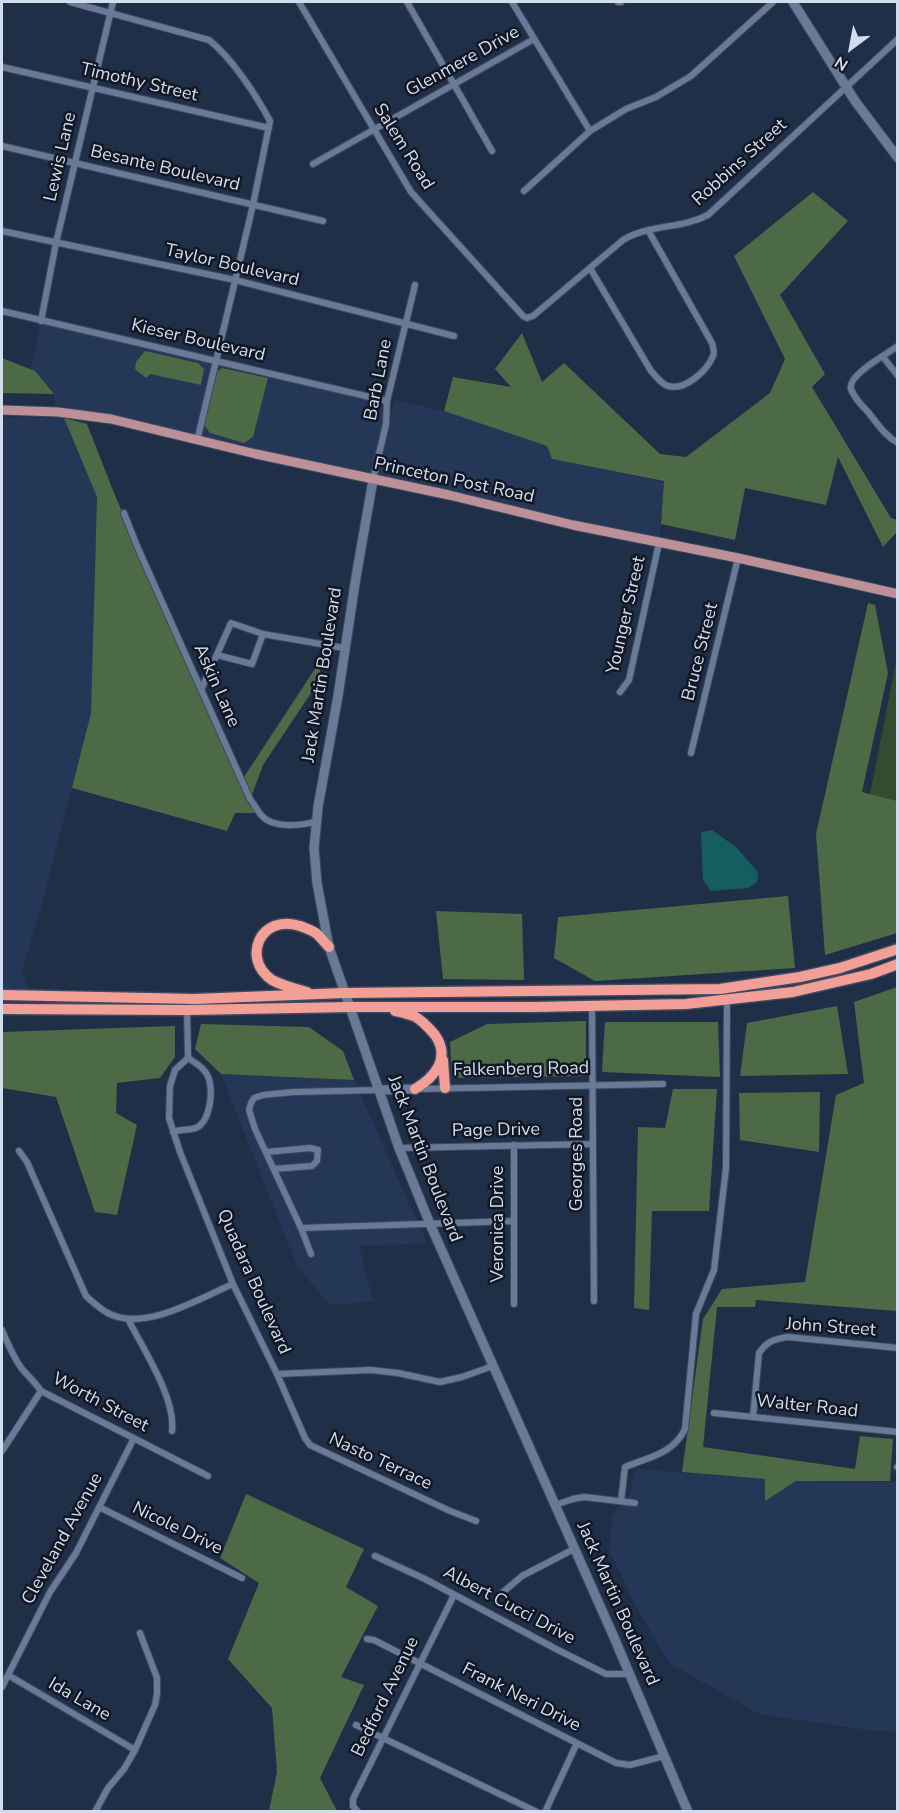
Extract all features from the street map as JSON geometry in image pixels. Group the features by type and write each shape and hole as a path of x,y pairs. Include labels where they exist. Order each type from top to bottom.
{"highway":[{"path":"316,994 285,986 272,979 264,971 259,961 256,952 258,943 264,933 284,923 315,932 329,947"},
{"path":"2,995 195,999 344,993 720,989 800,977 840,968 897,949"},
{"path":"2,1009 187,1010 686,1004 793,992 871,974 897,964"},
{"path":"383,1007 414,1016 429,1028 438,1040 442,1053 445,1088"},
{"path":"415,1089 432,1076 439,1066 442,1053"}],"main road":[{"name":"Princeton Post Road","path":"2,410 58,412 111,419 197,441 449,495 573,525 738,558 897,594"}],"street":[{"path":"70,2 209,40 223,52 270,121 253,205 197,441"},
{"name":"Lewis Lane","path":"41,321 56,243 113,2"},
{"name":"Salem Road","path":"299,2 416,199 527,318"},
{"path":"407,2 492,151"},
{"path":"512,2 590,131"},
{"path":"524,191 590,131 626,109 656,97 691,76 773,2"},
{"path":"793,2 870,124 897,158"},
{"name":"Glenmere Drive","path":"313,164 534,39"},
{"name":"Robbins Street","path":"527,318 533,316 632,234 687,223 708,215 897,39"},
{"name":"Timothy Street","path":"2,67 269,128"},
{"name":"Besante Boulevard","path":"2,146 322,221"},
{"path":"590,268 651,371 663,383 675,387 696,377 713,356 712,343 648,230"},
{"name":"Taylor Boulevard","path":"2,231 235,280 454,336"},
{"name":"Barb Lane","path":"374,480 386,424 387,401 415,285"},
{"name":"Kieser Boulevard","path":"2,311 387,401"},
{"path":"897,346 856,375 851,390 889,438 897,443"},
{"path":"883,357 897,376"},
{"name":"Jack Martin Boulevard","path":"374,480 318,807 314,848 317,883 329,947 399,1148 430,1224 630,1674 688,1812"},
{"name":"Askin Lane","path":"124,513 250,799 263,817 288,826 306,825 317,821"},
{"name":"Younger Street","path":"620,692 629,680 658,543"},
{"name":"Bruce Street","path":"691,753 738,558"},
{"path":"201,690 231,623 263,634 344,648"},
{"path":"217,655 252,664 263,634"},
{"path":"621,1501 625,1467 666,1452 680,1439 685,1429 696,1314 714,1270 726,1168 727,1000"},
{"name":"Georges Road","path":"592,1005 594,1302"},
{"path":"173,1132 183,1128 194,1129 202,1123 208,1113 212,1087 207,1074 188,1058 187,1010"},
{"name":"Quadara Boulevard","path":"188,1058 176,1070 170,1086 169,1118 233,1284 277,1374 371,1370 398,1372 440,1382 493,1366"},
{"name":"Falkenberg Road","path":"380,1090 663,1084"},
{"path":"311,1254 255,1129 249,1110 254,1098 294,1092 380,1090"},
{"name":"Page Drive","path":"399,1148 593,1143"},
{"name":"Veronica Drive","path":"514,1145 514,1304"},
{"path":"266,1152 310,1148 318,1150 317,1161 312,1166 274,1169"},
{"path":"19,1151 27,1162 86,1296 96,1306 112,1315 128,1319 160,1316 233,1284"},
{"path":"301,1228 514,1221"},
{"path":"128,1319 164,1390 171,1410 172,1431"},
{"name":"Worth Street","path":"2,1330 12,1353 41,1391 208,1476"},
{"name":"John Street","path":"753,1417 759,1353 764,1346 775,1339 788,1337 897,1348"},
{"name":"Nasto Terrace","path":"277,1374 310,1445 441,1507 476,1521"},
{"path":"2,1451 41,1391"},
{"name":"Walter Road","path":"714,1413 897,1432"},
{"name":"Cleveland Avenue","path":"2,1687 50,1592 76,1553 134,1438"},
{"path":"555,1505 585,1497 635,1503"},
{"name":"Nicole Drive","path":"99,1507 242,1578"},
{"path":"502,1593 522,1576 574,1549"},
{"name":"Albert Cucci Drive","path":"375,1556 425,1579 606,1674 630,1674"},
{"name":"Bedford Avenue","path":"358,1812 353,1806 353,1799 454,1595"},
{"path":"95,1812 108,1788 135,1750 155,1705 157,1678 140,1633"},
{"name":"Frank Neri Drive","path":"367,1639 374,1640 420,1662 616,1763 630,1765 664,1756"},
{"name":"Ida Lane","path":"8,1675 135,1750"},
{"path":"356,1725 537,1812"},
{"path":"545,1812 577,1743"}],"shaded area":[{"path":"813,192 848,221 780,295 825,374 812,387 891,518 897,520 897,532 883,547 838,457 826,505 745,488 735,540 661,524 664,481 552,459 547,446 444,411 453,377 511,387 495,369 522,333 542,382 564,363 660,454 686,457 770,393 785,359 734,256"},
{"path":"41,321 216,360 381,404 386,423 396,400 444,411 547,446 552,459 664,482 659,543 56,409 54,394 35,371 31,370"},
{"path":"145,351 198,363 204,369 201,385 150,374 146,378 135,369 136,362"},
{"path":"2,358 35,371 54,394 2,393"},
{"path":"222,368 268,378 253,437 244,443 210,433 204,425 216,372"},
{"path":"2,417 64,418 97,497 91,713 40,912 22,970 28,989 2,989"},
{"path":"64,418 87,424 114,493 240,783 324,655 317,684 263,765 249,803 256,813 235,813 227,831 72,788 91,713 97,497"},
{"path":"868,603 875,605 888,673 862,792 897,801 897,933 825,955 816,834"},
{"path":"898,657 897,824 869,799"},
{"path":"712,830 736,847 758,872 757,882 748,888 711,891 703,880 701,832"},
{"path":"788,896 795,968 595,981 554,958 558,917"},
{"path":"436,911 522,914 524,980 443,979"},
{"path":"897,987 897,1311 756,1300 755,1307 717,1307 703,1447 855,1469 860,1436 893,1439 890,1481 796,1481 765,1501 765,1479 682,1472 703,1319 722,1289 805,1282 836,1095 864,1083 854,1002"},
{"path":"837,1006 848,1074 740,1076 747,1023"},
{"path":"586,1021 586,1076 452,1078 450,1042 487,1024"},
{"path":"605,1022 718,1022 720,1077 602,1072"},
{"path":"201,1024 309,1027 343,1051 354,1080 221,1074 195,1049"},
{"path":"175,1026 175,1057 160,1078 117,1083 116,1113 137,1125 117,1215 95,1212 56,1097 2,1088 2,1032"},
{"path":"221,1074 354,1080 427,1243 359,1246 373,1302 330,1305 297,1266"},
{"path":"673,1089 717,1089 709,1211 652,1211 649,1310 634,1308 638,1127 665,1128"},
{"path":"820,1092 819,1152 740,1140 739,1093"},
{"path":"638,1469 766,1479 765,1501 796,1481 897,1482 897,1732 867,1730 759,1714 669,1663 634,1603 610,1552 612,1516 631,1493 634,1474"},
{"path":"246,1494 364,1549 346,1587 378,1606 341,1677 364,1685 320,1778 337,1811 269,1811 277,1772 272,1708 228,1659 259,1583 220,1558"}]}
